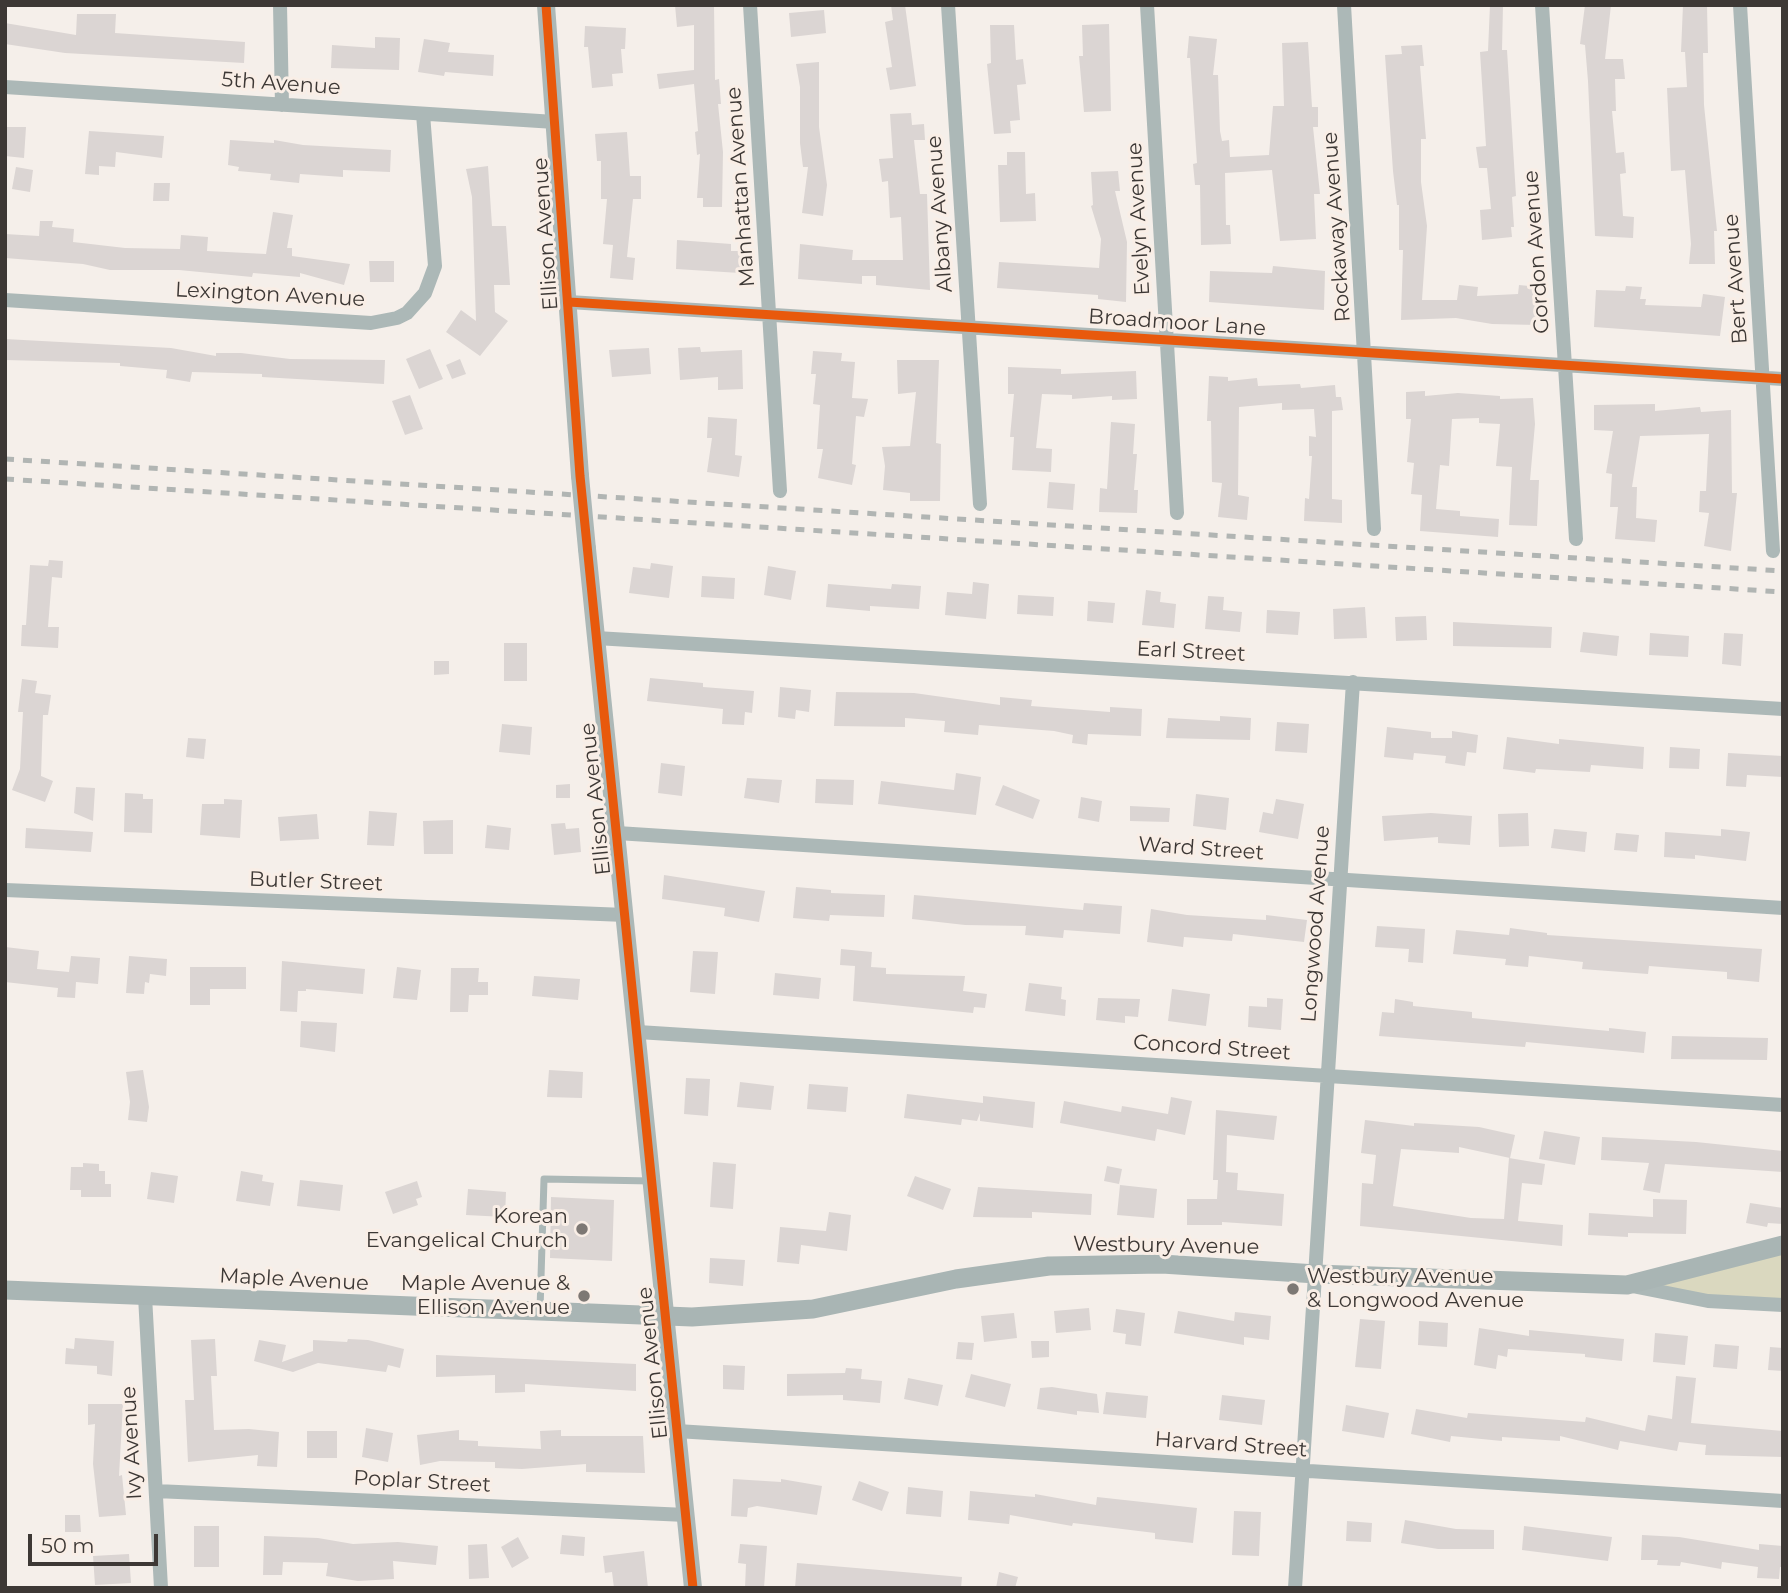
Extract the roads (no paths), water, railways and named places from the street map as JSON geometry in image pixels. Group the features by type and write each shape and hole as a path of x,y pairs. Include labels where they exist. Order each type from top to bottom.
{"main road":[{"name":"Westbury Avenue","path":"665,1314 692,1317 813,1309 957,1279 1049,1266 1161,1264 1627,1285 1783,1245"},
{"name":"Maple Avenue","path":"5,1290 467,1310 665,1314"}],"street":[{"path":"280,5 282,105"},
{"name":"Ellison Avenue","path":"546,5 580,476 693,1588"},
{"name":"Manhattan Avenue","path":"750,5 780,491"},
{"name":"Albany Avenue","path":"948,5 980,504"},
{"name":"Evelyn Avenue","path":"1147,5 1177,513"},
{"name":"Rockaway Avenue","path":"1344,5 1366,352 1374,529"},
{"name":"Gordon Avenue","path":"1542,5 1576,539"},
{"name":"Bert Avenue","path":"1740,5 1773,551"},
{"name":"5th Avenue","path":"5,86 555,122"},
{"name":"Lexington Avenue","path":"5,300 372,323 397,318 407,313 425,293 435,266 423,114"},
{"name":"Broadmoor Lane","path":"569,302 1783,379"},
{"name":"Earl Street","path":"596,638 1783,709"},
{"name":"Longwood Avenue","path":"1295,1588 1353,682"},
{"name":"Ward Street","path":"617,833 1783,908"},
{"name":"Butler Street","path":"5,890 625,915"},
{"name":"Concord Street","path":"638,1032 1783,1105"},
{"name":"Westbury Avenue","path":"1627,1285 1708,1301 1783,1306"},
{"name":"Ivy Avenue","path":"145,1296 161,1588"},
{"name":"Harvard Street","path":"677,1431 1783,1501"},
{"name":"Poplar Street","path":"156,1492 686,1515"}],"lane":[{"path":"540,1310 544,1178 652,1181"}],"railway":[{"path":"5,459 1783,571"},
{"path":"5,479 1783,592"}],"place":[{"name":"Korean Evangelical Church","path":"582,1229"},
{"name":"Westbury Avenue & Longwood Avenue","path":"1293,1289"},
{"name":"Maple Avenue & Ellison Avenue","path":"584,1296"}]}
